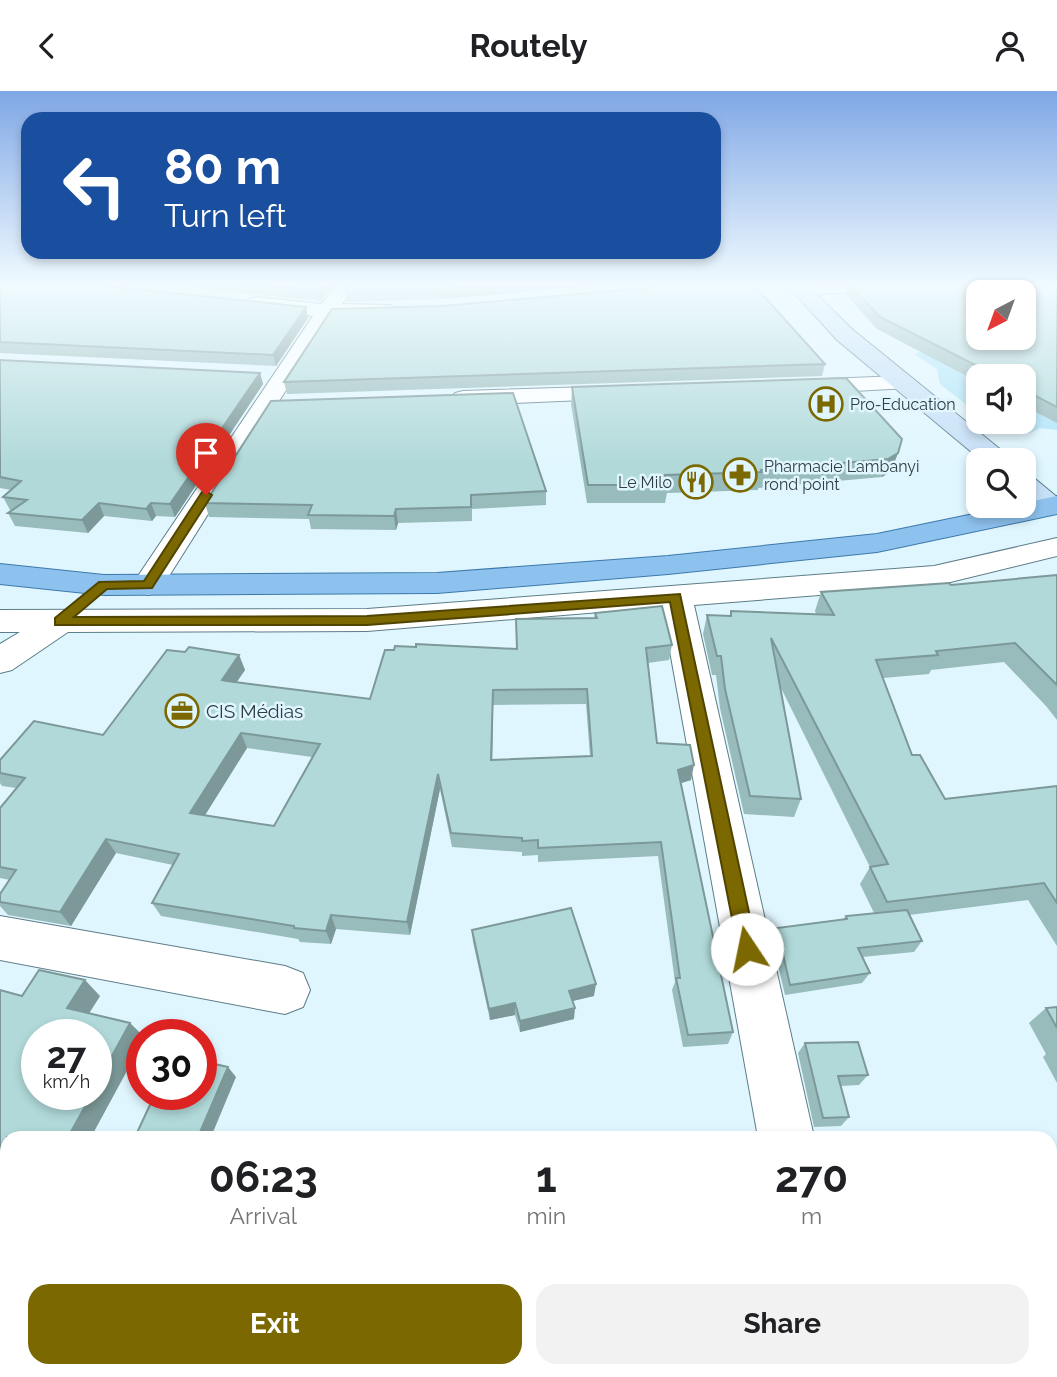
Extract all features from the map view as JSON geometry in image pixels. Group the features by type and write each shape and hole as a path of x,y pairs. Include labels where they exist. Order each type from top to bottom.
{"main road":[{"path":"857,345 982,448"},
{"path":"1036,493 1054,506"},
{"path":"0,574 104,585 437,583 668,565 877,543 1054,506"}],"street":[{"path":"148,585 303,345"},
{"path":"256,375 283,376"},
{"path":"776,387 901,383"},
{"path":"444,398 652,391"},
{"path":"265,405 293,404"},
{"path":"0,621 367,620 934,576 1057,547"},
{"path":"0,661 60,622 104,585"},
{"path":"676,597 785,1131"},
{"path":"0,938 285,990"}],"shaded area":[{"path":"921,350 976,364 966,364 966,405 940,384 937,369 915,355"},
{"path":"1036,400 1057,401 1057,430 1036,430"}],"building":[{"path":"63,345 280,345 273,355"},
{"path":"308,345 808,345 825,364 284,382"},
{"path":"936,345 966,345 966,350 1036,350 1036,345 1057,345 1057,407 1036,396 1036,364 973,364"},
{"path":"0,360 260,373 170,504 151,503 146,509 99,503 82,520 8,513 27,500 3,497 21,481 0,477"},
{"path":"846,378 902,439 898,453 888,459 761,470 762,472 665,475 668,485 588,485 572,387"},
{"path":"513,393 546,491 471,495 471,507 396,509 394,516 308,515 312,505 205,503 271,401"},
{"path":"1057,575 1057,685 1015,643 936,651 938,655 876,660 912,755 920,755 945,799 1057,786 1057,903 1044,883 887,902 870,867 888,864 771,638 801,799 750,796 725,689 721,656 717,656 707,615 731,616 731,611 834,615 821,592 949,583 951,585"},
{"path":"662,606 672,645 646,648 657,743 690,745 694,765 678,770 733,1032 688,1035 676,978 680,978 661,842 538,848 538,840 522,841 522,838 451,833 438,774 407,922 331,915 326,931 294,928 152,903 179,854 106,839 60,912 0,902 0,894 16,870 0,867 0,808 25,778 0,773 0,760 34,721 103,735 167,650 185,652 189,647 239,655 222,680 370,699 385,650 394,650 395,646 416,647 416,644 517,649 516,619 597,618 595,613","holes":["587,689 592,756 491,760 493,690","241,733 320,744 274,826 190,813"]},
{"path":"571,908 596,984 569,991 575,1008 520,1021 515,1003 489,1009 472,930"},
{"path":"907,910 922,941 858,948 870,973 790,985 777,928 847,919 846,916"},
{"path":"39,970 85,980 67,1008 126,1022 126,1030 112,1056 112,1019 21,1019 21,1110 83,1110 71,1131 0,1131 0,990 22,996"},
{"path":"1057,1007 1057,1028 1046,1008"},
{"path":"858,1042 868,1075 838,1076 849,1117 823,1118 805,1043"},
{"path":"217,1065 228,1067 217,1093"},
{"path":"148,1110 210,1110 201,1131 138,1131"}],"place":[{"name":"Pro-Education","path":"826,404"},
{"name":"Pharmacie Lambanyi rond point","path":"740,475"},
{"name":"Le Milo","path":"696,482"},
{"name":"CIS Médias","path":"182,711"}],"route":[{"path":"206,495 148,585 104,585 60,622 367,620 676,597 747,949"}]}
